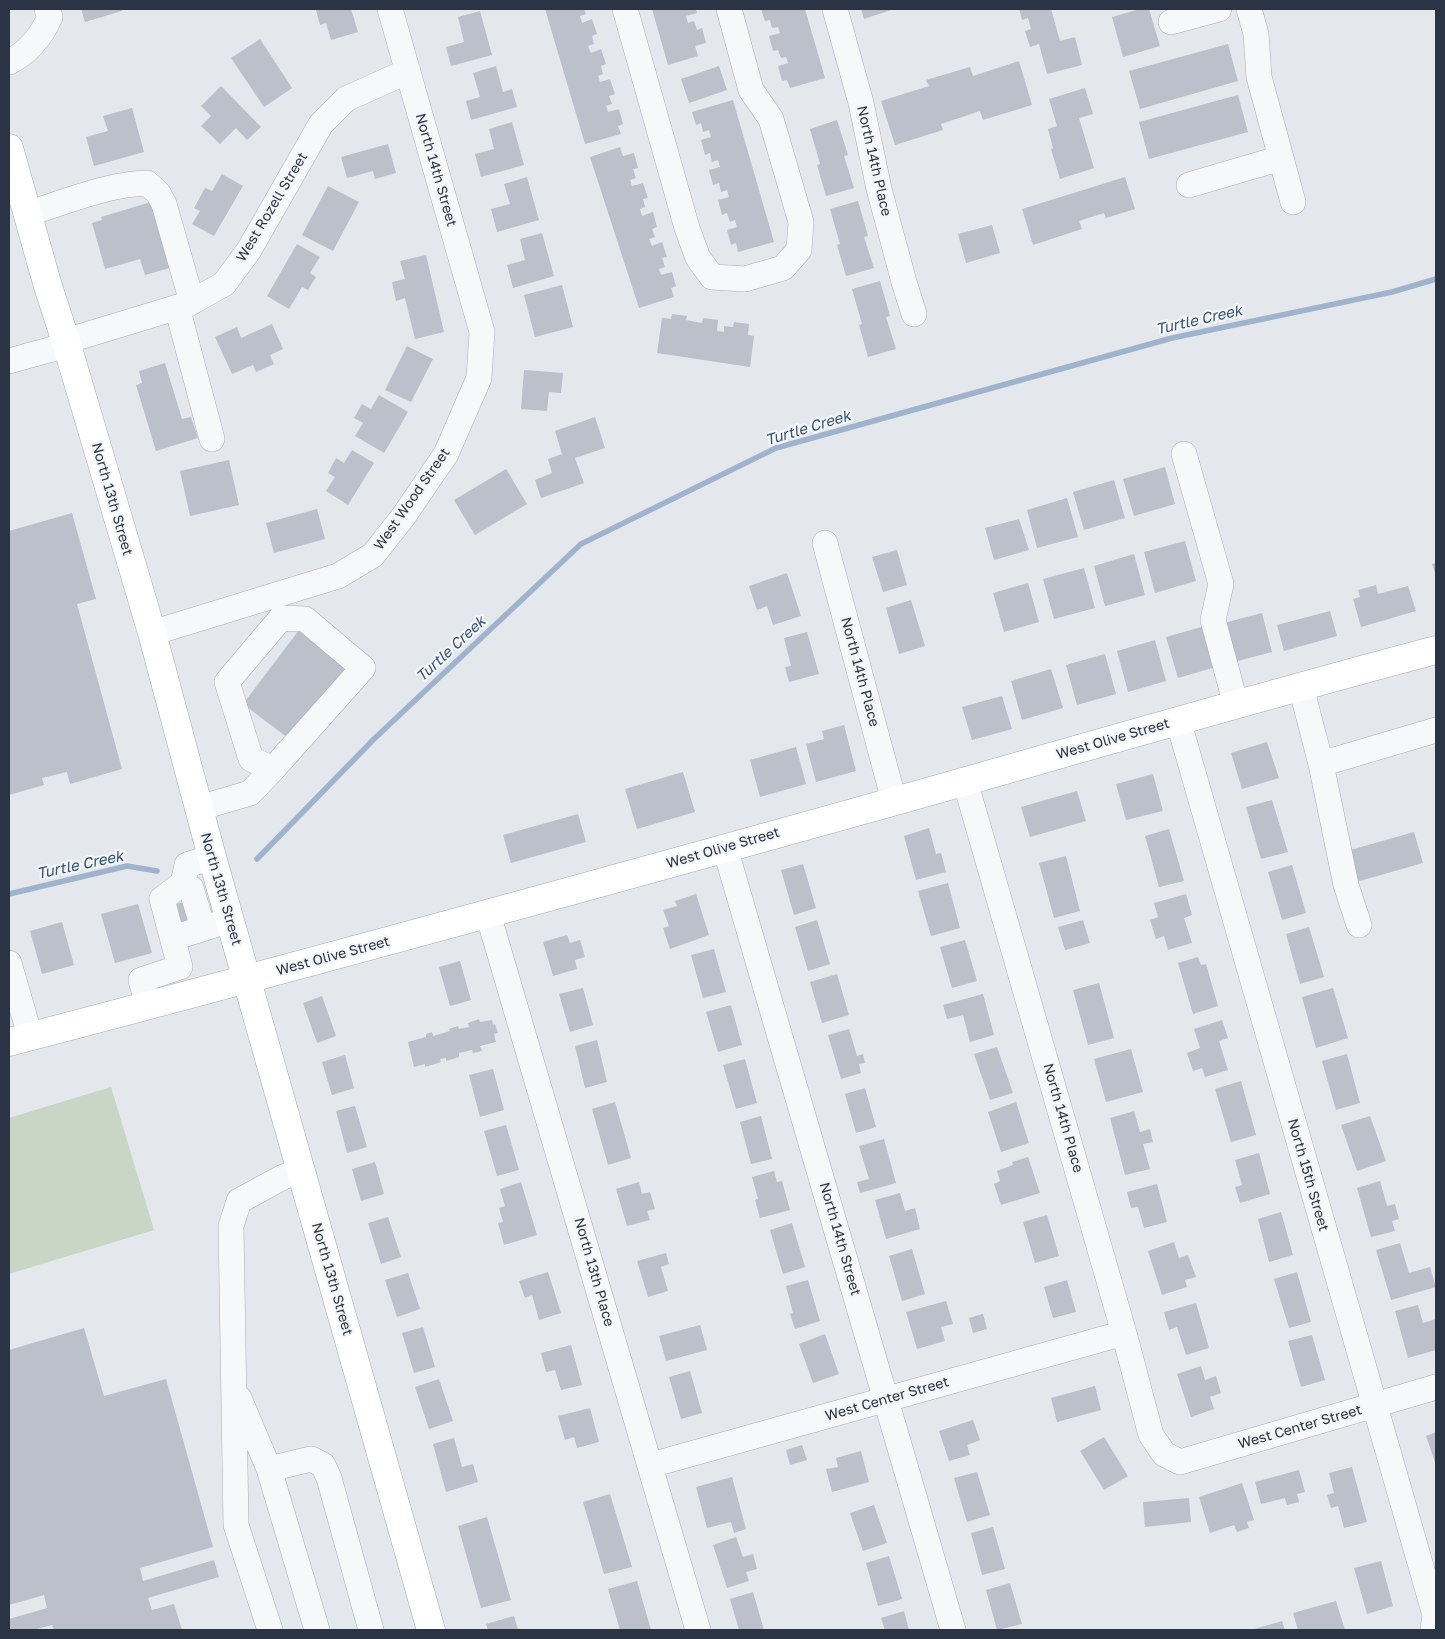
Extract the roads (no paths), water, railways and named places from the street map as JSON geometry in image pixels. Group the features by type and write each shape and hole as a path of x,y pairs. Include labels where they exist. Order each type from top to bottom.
{"main road":[{"name":"North 13th Street","path":"9,148 47,283 67,343 152,633 246,980 431,1630"},
{"name":"West Olive Street","path":"19,1039 488,914 1178,720 1436,650"}],"street":[{"path":"9,62 20,56 42,35 50,17 47,9"},
{"name":"North 14th Street","path":"390,9 482,332"},
{"path":"625,9 687,228 698,258 712,277 745,279 782,268 799,250 801,222 771,119 751,90 729,9"},
{"name":"North 14th Place","path":"835,9 861,103 879,189 914,314"},
{"path":"1171,22 1219,9"},
{"path":"1249,9 1256,34 1260,77 1293,202"},
{"name":"West Rozell Street","path":"9,361 184,304 224,284 250,250 321,124 346,99 408,71"},
{"path":"1189,185 1281,158"},
{"path":"28,214 83,196 133,183 147,183 158,193 164,204 212,439"},
{"name":"West Wood Street","path":"152,633 278,607 373,556 403,517 446,454 479,378 482,332"},
{"path":"1184,454 1221,584 1213,620 1236,705"},
{"name":"North 14th Place","path":"825,544 894,801"},
{"path":"199,808 250,793 272,769 363,668 304,619 278,607 227,682 251,759 272,769"},
{"path":"1300,687 1321,764 1346,885 1359,925"},
{"name":"North 15th Street","path":"1178,720 1434,1615 1433,1630"},
{"path":"1321,764 1436,730"},
{"name":"North 14th Place","path":"965,781 1124,1333 1151,1435 1164,1454"},
{"name":"North 14th Street","path":"725,848 953,1630"},
{"path":"148,1006 141,980 180,967 162,899 183,883 187,865 212,856"},
{"path":"183,883 192,888 203,928"},
{"name":"North 13th Place","path":"488,914 698,1630"},
{"path":"173,938 230,920"},
{"path":"9,963 19,1039"},
{"path":"270,1630 236,1525 230,1226 239,1202 283,1177 301,1171"},
{"name":"West Center Street","path":"651,1465 1124,1333"},
{"path":"234,1386 269,1469 317,1630"},
{"name":"West Center Street","path":"1164,1454 1180,1462 1436,1387"},
{"path":"269,1469 311,1459 323,1465 330,1478 371,1630"}],"waterway":[{"name":"Turtle Creek","path":"257,859 374,739 581,544 776,448 1172,338 1392,292 1436,279"},
{"name":"Turtle Creek","path":"9,894 127,866 157,871"}]}
